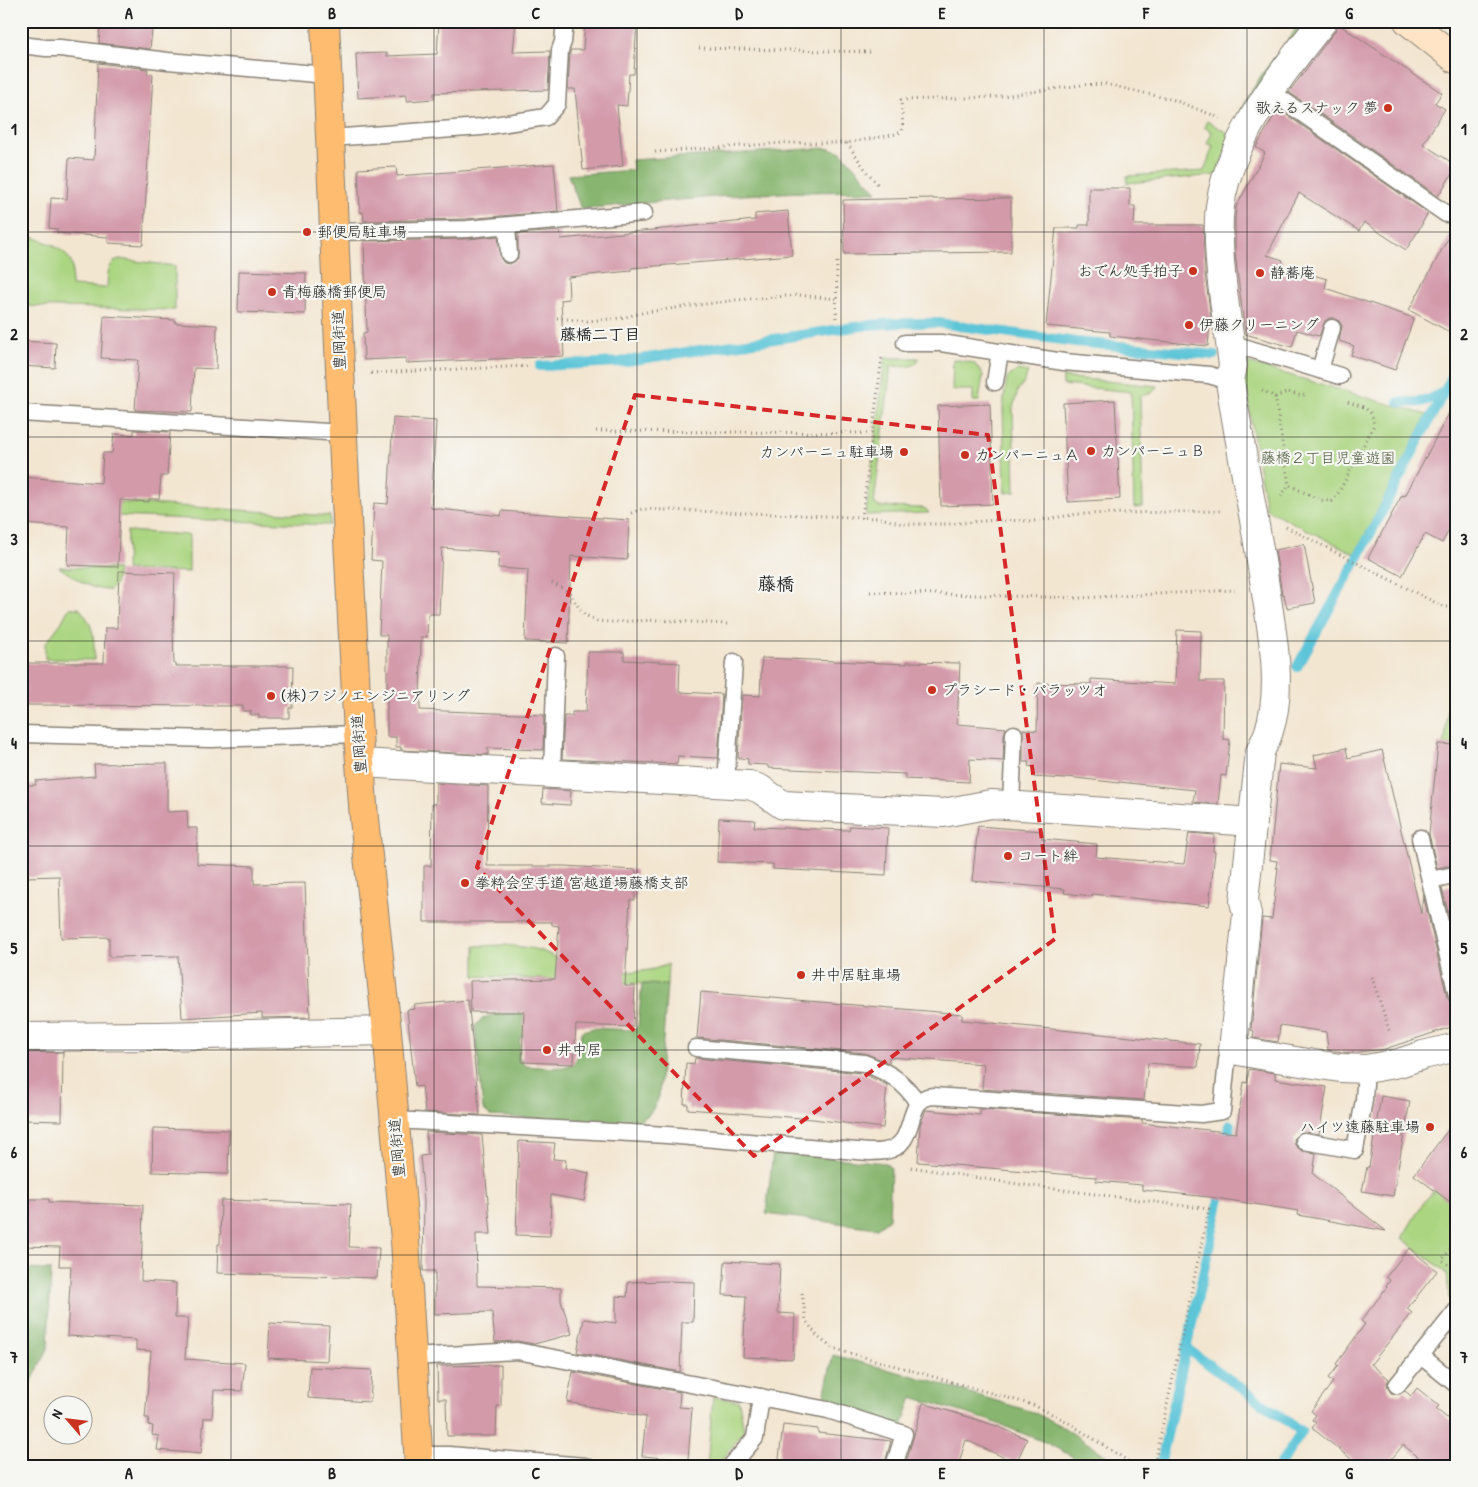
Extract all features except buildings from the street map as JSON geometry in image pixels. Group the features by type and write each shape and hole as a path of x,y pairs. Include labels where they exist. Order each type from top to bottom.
{"main road":[{"name":"豊岡街道","path":"325,21 358,734 364,819 387,1031 405,1240 418,1460"},
{"path":"1422,25 1457,60"}],"street":[{"path":"1322,21 1270,91 1248,131 1229,167 1223,185 1219,216 1219,241 1233,366 1231,386 1254,513 1276,664 1275,698 1270,731 1260,752 1244,901 1247,914 1233,1050 1340,1068 1366,1069 1399,1063 1457,1047"},
{"path":"361,763 552,772 749,785 760,789 783,804 943,812 991,804 1253,822"},
{"path":"21,1037 387,1031"}],"lane":[{"path":"330,138 481,127 546,117 557,104 560,50 564,42 565,21"},
{"path":"21,45 168,61 327,75"},
{"path":"1270,91 1446,214"},
{"path":"335,232 425,231 507,227 644,214"},
{"path":"507,227 508,254"},
{"path":"1320,370 1332,328"},
{"path":"905,343 941,343 1064,362 1210,375 1231,386"},
{"path":"1230,343 1340,376"},
{"path":"994,382 1000,352"},
{"path":"21,413 343,433"},
{"path":"552,772 556,656"},
{"path":"726,783 734,662"},
{"path":"21,734 211,739 358,734"},
{"path":"1010,805 1014,734"},
{"path":"1420,838 1457,995"},
{"path":"1430,880 1449,876 1457,877"},
{"path":"696,1048 864,1063 902,1084 917,1102"},
{"path":"395,1120 667,1135 877,1152 886,1151 900,1144 908,1130 917,1102 924,1096 1201,1114 1222,1110 1227,1060 1233,1050"},
{"path":"1304,1141 1356,1150 1364,1100 1366,1069"},
{"path":"1397,1385 1457,1310"},
{"path":"412,1357 517,1351 828,1410 904,1434 894,1466"},
{"path":"1421,1356 1457,1385"},
{"path":"731,1466 755,1438 761,1397"},
{"path":"418,1460 449,1455 585,1466"}],"path":[{"path":"699,48 872,52"},
{"path":"655,152 784,143 847,143 897,134 902,131 901,100 995,97 1082,85 1105,84 1174,100 1248,131"},
{"path":"847,143 880,187"},
{"path":"836,318 837,262"},
{"path":"557,318 587,321 621,318 646,312 799,295 837,299"},
{"path":"862,518 883,351"},
{"path":"340,374 530,366"},
{"path":"1231,386 1254,386 1275,397 1288,392 1302,396 1311,392"},
{"path":"1275,397 1289,485 1320,500 1332,501 1339,492 1374,425 1372,414 1364,407 1337,400"},
{"path":"596,430 873,433"},
{"path":"631,513 642,509 880,518 903,524 949,524 995,520 1034,521 1078,514 1234,510 1267,517 1444,607 1451,607 1457,602"},
{"path":"552,583 569,592 577,606 586,615 597,621 656,620 727,624"},
{"path":"870,592 1079,598 1265,588"},
{"path":"1372,977 1399,1063"},
{"path":"908,1167 1010,1183 1210,1209 1154,1466"},
{"path":"1457,1244 1455,1243 1442,1260 1457,1271"},
{"path":"802,1293 806,1321 818,1337 832,1348 1032,1405 1064,1420 1136,1466"}],"highlighted area":[{"path":"635,395 988,435 1055,939 754,1156 477,867"}],"green space":[{"path":"1302,21 1311,21 1246,114 1239,112 1262,74"},
{"path":"1207,121 1234,137 1216,175 1127,183 1127,176 1204,171 1213,146 1207,143 1212,132 1204,127"},
{"path":"826,148 840,151 877,192 766,194 581,209 568,175 633,170 632,160"},
{"path":"23,233 52,245 65,253 72,266 71,286 107,288 110,267 119,259 175,266 175,310 21,306"},
{"path":"885,358 919,358 911,366 891,366 874,503 879,507 922,508 926,509 929,513 866,515"},
{"path":"953,359 974,363 983,375 979,401 973,401 973,390 952,390"},
{"name":"藤橋２丁目児童遊園","path":"1241,361 1427,415 1355,554 1266,509"},
{"path":"1018,370 1028,372 1025,381 1018,390 1013,408 1015,492 1005,493 1003,406 1007,378"},
{"path":"1063,377 1157,386 1152,393 1140,396 1143,507 1134,508 1131,392 1063,385"},
{"path":"71,499 330,516 330,525 70,514"},
{"path":"127,531 189,535 189,572 126,570"},
{"path":"59,567 118,569 115,585 110,590 103,590 89,586"},
{"path":"69,608 79,608 91,626 94,660 45,659 45,644 61,623"},
{"path":"1457,682 1457,759 1443,758 1448,707"},
{"path":"505,945 535,949 561,960 587,967 615,971 643,971 656,969 668,964 667,985 475,976 475,946"},
{"path":"642,984 667,985 659,1096 646,1117 632,1124 490,1116 483,1109 475,1026 480,1021 487,1017 501,1014 533,1014 530,1030 520,1038 519,1058 525,1066 554,1068 568,1066 574,1063 577,1058 583,1031 593,1028 634,1030 638,1026"},
{"path":"773,1152 885,1163 891,1168 889,1219 877,1228 766,1214"},
{"path":"1435,1189 1457,1209 1457,1296 1454,1294 1449,1299 1447,1273 1402,1238 1423,1203"},
{"path":"21,1269 51,1270 48,1349 23,1399 21,1397"},
{"path":"833,1355 917,1377 1033,1412 1063,1427 1122,1466 1090,1466 1047,1443 991,1421 912,1397 902,1426 823,1401"},
{"path":"713,1397 739,1401 744,1431 717,1466 707,1466"}],"waterway":[{"path":"540,366 620,362 868,325 899,323 939,323 1076,342 1214,355"},
{"path":"1297,667 1360,554 1457,367"},
{"path":"1399,402 1422,402 1443,392"},
{"path":"1227,1144 1230,1125"},
{"path":"1160,1466 1218,1207 1221,1186"},
{"path":"1186,1348 1302,1432 1279,1466"}],"place":[{"name":"歌えるスナック 夢","path":"1388,108"},
{"name":"郵便局駐車場","path":"307,232"},
{"name":"おでん処手拍子","path":"1193,271"},
{"name":"静蕎庵","path":"1260,273"},
{"name":"青梅藤橋郵便局","path":"272,292"},
{"name":"伊藤クリーニング","path":"1189,325"},
{"name":"カンパーニュＢ","path":"1091,451"},
{"name":"カンパーニュ駐車場","path":"904,452"},
{"name":"カンパーニュＡ","path":"965,455"},
{"name":"プラシード・パラッツオ","path":"932,690"},
{"name":"(株)フジノエンジニアリング","path":"271,696"},
{"name":"コート絆","path":"1008,856"},
{"name":"拳粋会空手道 宮越道場藤橋支部","path":"465,883"},
{"name":"井中居駐車場","path":"801,975"},
{"name":"井中居","path":"547,1050"},
{"name":"ハイツ遠藤駐車場","path":"1430,1127"}],"district":[{"name":"藤橋二丁目","path":"600,334"},
{"name":"藤橋","path":"776,584"}]}
